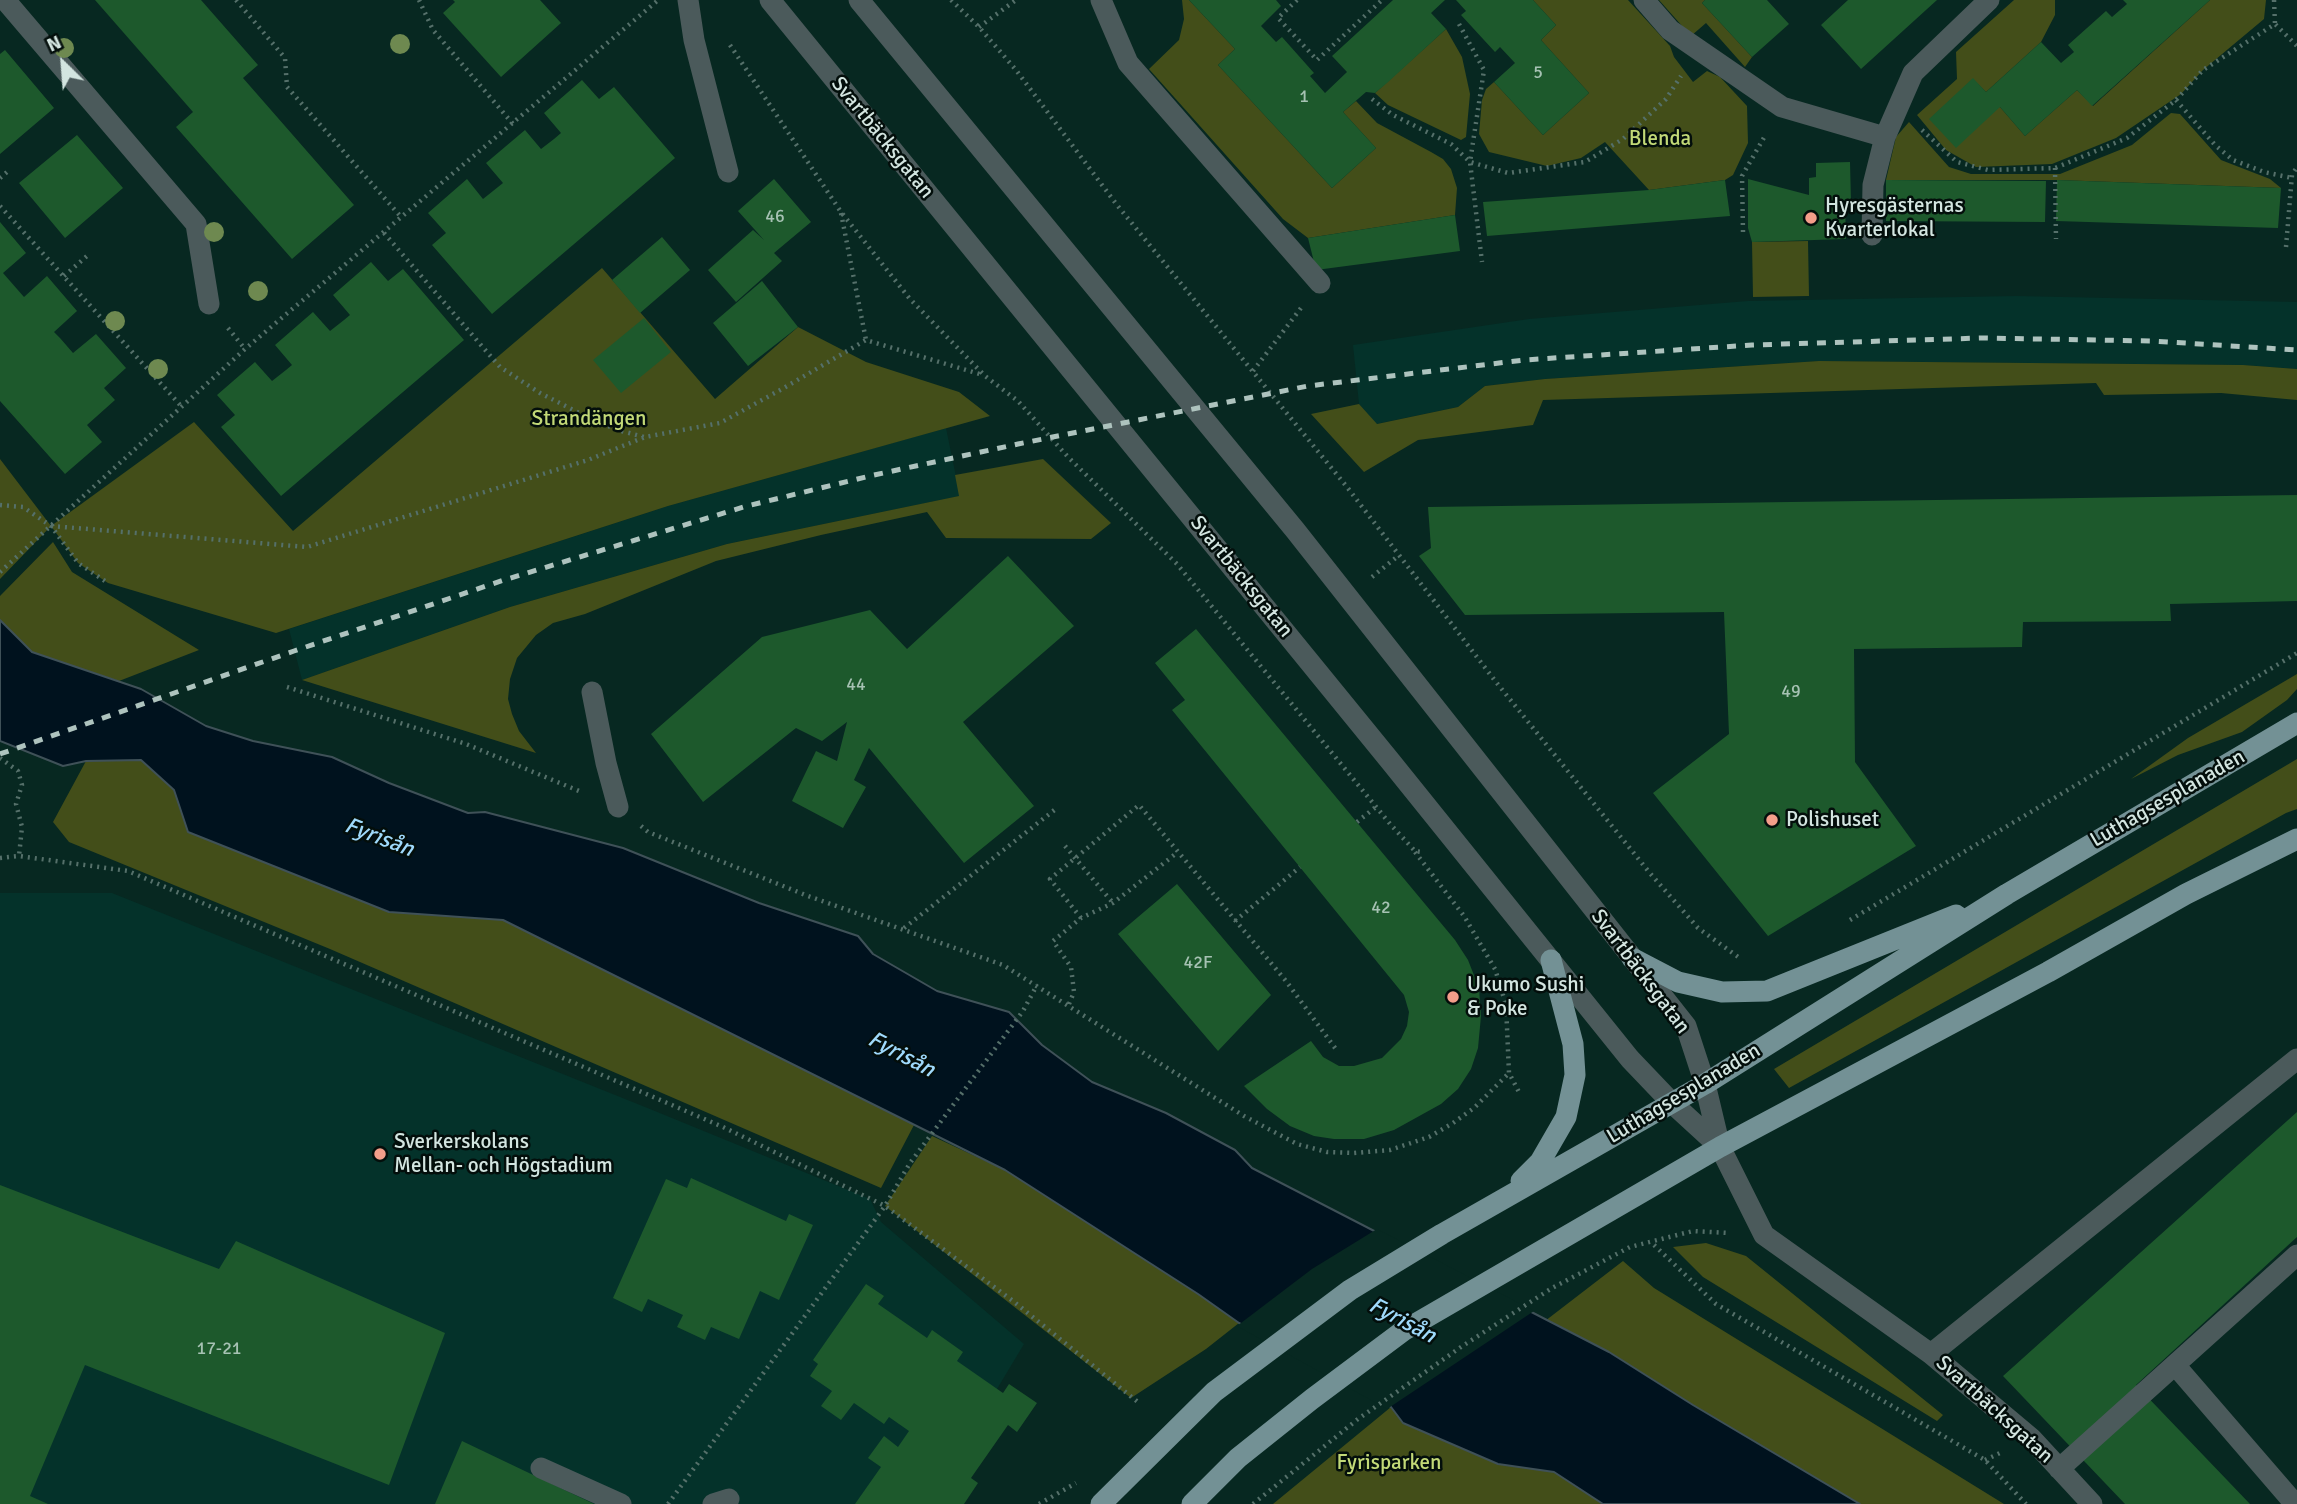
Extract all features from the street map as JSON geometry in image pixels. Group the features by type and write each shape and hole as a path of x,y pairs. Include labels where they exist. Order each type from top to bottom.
{"main road":[{"name":"Luthagsesplanaden","path":"1101,1504 1214,1392 1350,1290 1442,1234 1705,1084 2007,894 2297,723"},
{"path":"1192,1504 1238,1458 1403,1331 1720,1147 2049,972 2186,894 2297,839"},
{"path":"2186,894 2297,856"},
{"path":"1632,958 1678,982 1722,992 1767,991 2007,894"},
{"path":"1503,1199 1539,1162 1566,1117 1571,1096 1575,1075 1573,1044 1550,960"}],"street":[{"path":"5,0 196,224 208,304"},
{"path":"688,0 694,40 728,172"},
{"name":"Svartbäcksgatan","path":"770,0 1630,1059 1720,1147"},
{"name":"Svartbäcksgatan","path":"859,0 1295,530 1686,1026 1705,1084 1720,1147 1763,1235 1931,1354 2031,1438 2092,1504"},
{"path":"1644,0 1670,30 1782,107 1885,137"},
{"path":"1872,235 1873,185 1885,137 1913,72 1989,0"},
{"path":"1102,3 1128,63 1320,283"},
{"path":"592,692 606,764 618,807"},
{"path":"1931,1354 2297,1059"},
{"path":"2059,1469 2175,1365 2287,1274 2297,1255"},
{"path":"2175,1365 2295,1504"},
{"path":"541,1468 621,1504"}],"path":[{"path":"236,0 285,58 286,88 402,218"},
{"path":"419,0 433,30 513,124"},
{"path":"0,572 245,349 659,0"},
{"path":"951,0 979,27 1016,70 1117,205 1347,487 1496,682 1649,872 1698,928 1750,965"},
{"path":"979,27 1016,0"},
{"path":"1297,0 1278,18 1317,60 1382,0"},
{"path":"2274,0 2275,24 2297,46"},
{"path":"1459,24 1484,70 1470,162 1482,262"},
{"path":"1899,104 1957,162 1988,170 2055,168 2127,138 2176,100 2203,70 2275,24"},
{"path":"730,45 841,212 910,299 985,376 1018,401 1068,457 1177,564 1300,716 1415,851 1464,916 1495,969 1506,1005 1509,1073 1520,1094"},
{"path":"1372,99 1392,115 1451,144 1470,162 1508,173 1585,162 1623,139 1666,99 1700,50"},
{"path":"2176,100 2215,145 2233,160 2264,172 2292,178"},
{"path":"1743,232 1742,176 1782,107"},
{"path":"2286,247 2292,178 2297,167"},
{"path":"2055,168 2056,239"},
{"path":"0,178 6,172"},
{"path":"0,205 182,407"},
{"path":"841,212 866,340"},
{"path":"384,233 500,367 540,393 589,418 645,437"},
{"path":"64,276 87,256"},
{"path":"1252,371 1320,283"},
{"path":"51,526 307,547 588,460 645,437 720,423 866,340 985,376"},
{"path":"0,505 23,508 51,526 78,563 108,583"},
{"path":"1838,927 2297,653"},
{"path":"287,687 466,744 618,807 648,832 808,896 1003,965 1244,1116 1297,1144 1327,1152 1354,1153 1390,1150 1429,1137 1474,1108 1509,1073"},
{"path":"0,758 18,771 23,785 16,804 23,827 19,856"},
{"path":"1081,918 1049,879 1139,805 1286,981 1338,1052"},
{"path":"1357,822 1377,806"},
{"path":"903,929 1057,808"},
{"path":"1065,846 1113,903"},
{"path":"1415,851 1428,853"},
{"path":"1069,1004 1074,992 1071,967 1053,941 1081,918 1113,903 1178,852"},
{"path":"0,858 19,856 128,871 723,1127 885,1206 1013,1301 1139,1403"},
{"path":"1235,921 1300,867"},
{"path":"668,1504 885,1206 910,1163 1023,1010 1037,985"},
{"path":"1253,1504 1358,1419 1552,1288 1630,1247 1693,1231 1763,1235"},
{"path":"1654,1245 1716,1304 1985,1460 2026,1504"}],"shaded area":[{"path":"2016,296 2297,302 2297,369 2243,365 1819,361 1545,379 1485,386 1458,407 1376,424 1359,404 1353,345 1529,319 1748,301"},
{"path":"946,428 960,496 727,544 510,607 302,680 289,629 668,506"},
{"name":"Sverkerskolans Mellan- och Högstadium","path":"0,893 112,893 870,1199 881,1222 1024,1344 928,1504 0,1504"}],"green space":[{"path":"1182,0 1189,0 1235,49 1218,65 1332,188 1376,148 1343,112 1356,101 1377,123 1443,159 1451,169 1457,188 1455,215 1308,238 1283,219 1149,69 1179,40 1184,19"},
{"name":"Blenda","path":"1533,0 1628,0 1670,46 1674,57 1693,82 1707,71 1720,77 1747,106 1748,143 1733,175 1725,180 1649,190 1605,142 1581,158 1547,166 1489,152 1479,134 1482,100 1486,89 1494,82 1543,135 1589,93 1541,40 1556,25"},
{"path":"1659,0 1705,0 1702,3 1752,57 1745,67 1706,23 1691,36"},
{"path":"2014,0 2055,0 2055,15 2041,42 1986,92 1973,79 1930,119 2000,107 2025,136 2077,90 2093,106 2210,0 2266,0 2264,19 2203,70 2181,94 2116,138 2052,164 1976,167 1946,150 1917,115 1957,79 1956,52"},
{"path":"1446,29 1462,57 1470,94 1466,137 1461,140 1388,105 1375,93"},
{"path":"2171,113 2180,114 2221,160 2270,179 2281,188 2057,180 1886,180 1896,137 1909,122 1949,167 1971,174 2060,174 2132,145"},
{"path":"1808,241 1809,296 1753,297 1752,242"},
{"name":"Strandängen","path":"602,268 715,399 798,327 866,362 959,392 990,416 668,506 276,633 108,583 78,563 51,526 194,422 293,531"},
{"path":"1819,361 2243,365 2297,369 2297,400 2221,393 2104,395 2096,383 1543,400 1533,425 1418,440 1364,472 1311,414 1359,404 1377,424 1458,407 1485,386 1545,379"},
{"path":"0,459 51,526 0,579"},
{"path":"1043,459 1111,523 1091,539 946,538 927,512 716,561 585,614 553,623 536,635 517,658 510,679 508,699 512,714 519,731 536,753 302,680 510,607 727,544 959,496 955,475"},
{"path":"53,542 72,572 199,650 119,681 32,652 0,620 0,596"},
{"path":"2297,674 2297,689 2287,700 2242,732 2178,755 2131,779 2188,738"},
{"path":"2297,759 2297,809 1789,1088 1774,1069"},
{"path":"141,760 174,790 188,832 389,912 503,920 914,1125 881,1188 330,949 69,842 53,822 86,761"},
{"path":"932,1136 1005,1170 1239,1323 1206,1349 1131,1398 885,1206"},
{"path":"1706,1243 1746,1256 1943,1415 1937,1421 1703,1277 1673,1247"},
{"path":"1623,1261 1654,1288 2004,1504 1860,1504 1609,1352 1545,1321"},
{"name":"Fyrisparken","path":"1391,1407 1403,1423 1498,1464 1554,1472 1603,1504 1273,1504"}],"water":[{"name":"Fyrisån","path":"0,620 32,652 141,689 206,726 253,741 332,757 389,783 468,813 485,812 623,848 759,903 858,936 873,954 937,991 1009,1012 1042,1045 1092,1082 1166,1113 1235,1150 1252,1168 1609,1352 1860,1504 1603,1504 1554,1472 1498,1464 1403,1423 1391,1407 1239,1323 1005,1170 503,920 389,912 188,832 174,790 141,760 86,761 63,766 0,741"}],"pier":[{"path":"1377,1229 1534,1311 1387,1409 1237,1326 1312,1269"}],"building":[{"path":"95,0 201,0 258,65 243,78 354,205 292,259 176,127 193,112"},
{"path":"453,0 540,0 561,23 501,77 443,13 455,2"},
{"path":"1189,0 1276,0 1281,6 1261,26 1276,42 1282,37 1314,73 1310,76 1325,93 1347,72 1332,56 1393,0 1445,0 1431,13 1446,29 1375,93 1366,92 1343,112 1376,148 1332,188 1218,65 1235,49"},
{"path":"1456,0 1533,0 1556,25 1541,40 1589,93 1543,135 1494,82 1515,63 1500,47 1495,52 1461,15 1466,11"},
{"path":"1705,0 1767,0 1789,24 1752,57 1702,3"},
{"path":"1848,0 1937,0 1861,69 1821,25"},
{"path":"2123,0 2210,0 2092,106 2077,90 2025,136 2000,107 1956,148 1929,119 1973,78 1986,92 2041,42 2061,63 2074,52 2068,45 2106,11 2112,17 2127,4"},
{"path":"5,50 54,108 0,154 0,54"},
{"path":"582,80 599,99 614,87 675,158 492,314 432,245 446,233 428,213 467,179 483,199 503,183 486,163 525,130 541,149 561,133 544,113"},
{"path":"77,135 123,188 65,238 19,183"},
{"path":"1850,162 1851,203 1845,203 1846,239 1752,242 1748,228 1748,179 1809,195 1809,178 1816,177 1816,163"},
{"path":"774,179 811,222 774,253 782,261 736,302 708,270 753,230 764,240 738,211"},
{"path":"1725,180 1730,216 1487,236 1483,202 1649,190"},
{"path":"1886,180 2046,181 2045,222 1886,221"},
{"path":"2057,180 2281,188 2278,228 2056,221"},
{"path":"1455,215 1460,251 1316,270 1308,238"},
{"path":"0,222 26,253 3,273 24,297 47,276 77,311 54,332 73,353 96,334 126,368 104,388 115,400 87,425 102,442 65,474 0,401"},
{"path":"662,237 690,270 640,313 612,280"},
{"path":"371,262 388,281 403,269 464,340 281,496 221,427 235,415 217,395 255,362 272,381 292,365 275,345 313,312 330,331 350,315 333,295"},
{"path":"762,281 798,327 748,366 713,323"},
{"path":"644,318 671,352 621,393 593,360"},
{"name":"Polishuset","path":"2297,495 2297,601 2170,604 2171,621 2023,622 2022,647 1854,649 1855,762 1916,846 1768,936 1653,793 1729,734 1724,612 1465,615 1419,556 1431,548 1428,507"},
{"path":"1008,556 1074,626 963,722 1034,806 964,863 869,748 854,780 866,787 843,828 792,801 816,751 837,761 847,722 822,741 796,728 703,802 651,734 762,637 870,610 907,649"},
{"path":"1196,629 1455,940 1468,960 1479,988 1481,1016 1478,1048 1471,1069 1458,1089 1441,1104 1394,1130 1364,1139 1314,1136 1290,1126 1267,1109 1244,1086 1311,1041 1323,1057 1339,1066 1354,1066 1382,1058 1401,1039 1409,1012 1404,995 1172,710 1185,700 1155,663"},
{"path":"1177,884 1271,995 1218,1051 1118,934"},
{"path":"2297,1112 2297,1237 2136,1385 2250,1504 2125,1504 2003,1376"},
{"path":"691,1178 786,1221 789,1214 813,1225 779,1300 760,1291 739,1339 711,1327 705,1340 677,1327 683,1315 648,1299 642,1312 613,1298 666,1179 687,1188"},
{"path":"0,1185 219,1269 236,1241 445,1333 389,1485 85,1365 30,1496 48,1504 0,1504"},
{"path":"866,1284 884,1296 878,1304 927,1338 932,1330 963,1352 957,1361 1003,1393 1009,1384 1037,1403 1017,1432 1008,1425 971,1478 978,1483 964,1504 855,1504 881,1467 868,1458 884,1436 898,1447 909,1431 889,1417 884,1424 854,1403 841,1420 821,1406 832,1391 810,1376 818,1364 813,1360"},
{"path":"462,1441 594,1504 435,1504"}],"railway":[{"path":"0,754 504,580 747,506 1018,444 1308,386 1524,360 1752,345 1982,338 2152,341 2297,350"}],"place":[{"name":"Hyresgästernas Kvarterlokal","path":"1811,218"},
{"name":"Polishuset","path":"1772,820"},
{"name":"Ukumo Sushi & Poke","path":"1453,997"},
{"name":"Sverkerskolans Mellan- och Högstadium","path":"380,1154"}]}
